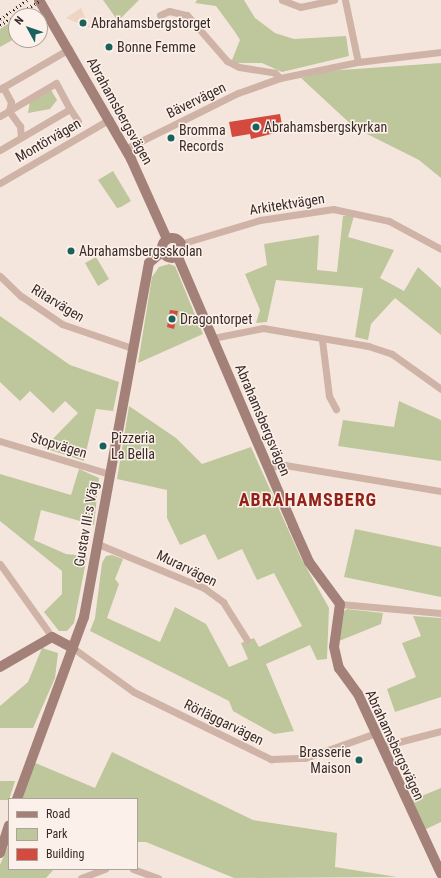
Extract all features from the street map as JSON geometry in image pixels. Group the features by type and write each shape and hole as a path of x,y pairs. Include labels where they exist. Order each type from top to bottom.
{"street":[{"name":"Abrahamsbergsvägen","path":"39,0 110,119 167,239"},
{"path":"282,0 300,7 334,0"},
{"path":"345,0 358,62"},
{"name":"Bävervägen","path":"160,15 169,11 187,15 227,61 239,67 275,73 280,78"},
{"path":"21,137 20,126 9,111 11,102 2,88 69,49"},
{"name":"Bävervägen","path":"125,149 238,94 280,78 358,62 441,52"},
{"path":"0,116 56,83 78,121"},
{"path":"0,150 70,109"},
{"name":"Montörvägen","path":"0,183 110,119"},
{"name":"Arkitektvägen","path":"180,244 260,220 333,209 389,221 441,249"},
{"path":"167,239 175,239 180,244 177,256 169,257 163,251 167,239"},
{"name":"Gustav III:s Väg","path":"17,798 84,617 132,348 149,264 163,251"},
{"name":"Abrahamsbergsvägen","path":"177,256 309,562 340,604 334,647 337,663 358,694 383,746 414,820 441,874"},
{"name":"Ritarvägen","path":"0,276 21,296 62,324 132,348"},
{"path":"213,338 263,328 322,340 368,346 392,354 441,389"},
{"path":"322,340 329,396 336,409"},
{"name":"Stopvägen","path":"0,441 110,474"},
{"path":"269,467 285,465 441,491"},
{"name":"Murarvägen","path":"98,544 215,595 246,640"},
{"path":"0,564 52,637 72,648"},
{"path":"340,604 441,613"},
{"path":"0,667 52,637"},
{"name":"Rörläggarvägen","path":"72,648 134,692 271,759 305,758 376,733"},
{"path":"383,746 441,731"},
{"path":"0,853 8,828"},
{"path":"81,878 102,870"},
{"path":"136,870 158,878"}],"green space":[{"path":"103,0 139,0 118,21"},
{"path":"197,0 244,0 255,18 275,33 294,39 346,36 349,56 282,72 262,63 236,63 232,60 240,40 216,6 195,3"},
{"path":"8,24 8,42 0,47 0,29"},
{"path":"441,63 441,178 419,160 355,128 301,78 327,71"},
{"path":"51,90 57,100 50,109 28,113 30,101"},
{"path":"113,171 131,201 117,208 98,180"},
{"path":"343,216 354,216 348,237 394,250 380,278 404,291 418,267 441,288 441,335 395,298 371,324 368,340 355,337 363,288 276,280 267,322 256,323 260,310 245,274 267,265 264,244 319,235 317,270 337,272"},
{"path":"96,257 109,279 98,286 85,263"},
{"path":"169,264 175,266 203,334 138,363 152,277 159,267"},
{"path":"0,316 70,365 119,382 113,411 96,409 84,461 44,448 78,413 65,401 53,413 30,391 20,401 0,382"},
{"path":"399,401 441,420 441,461 338,446 343,420 394,427"},
{"path":"129,406 176,438 202,464 251,447 301,558 329,608 327,659 317,660 310,645 266,664 294,731 274,734 233,711 229,701 90,631 95,618 102,563 106,556 112,555 123,559 115,579 119,584 107,618 160,642 175,607 206,624 229,667 248,659 241,643 254,638 259,647 302,626 274,573 257,580 242,549 218,560 205,534 180,545 167,518 167,490 117,479"},
{"path":"79,469 99,478 94,525 41,510 34,540 66,554 87,556 74,623 67,631 59,631 44,612 62,594 62,571 0,521 0,474 71,495"},
{"path":"355,529 441,547 441,597 344,577"},
{"path":"347,609 383,613 381,624 339,641 343,612"},
{"path":"413,616 441,618 441,697 395,712 387,689 416,677 402,643 421,636"},
{"path":"42,648 58,653 55,678 33,728 0,728 0,706 28,682"},
{"path":"112,752 253,820 337,833 335,867 397,877 234,878 146,842 138,842 138,798 22,798 33,762 95,788"},
{"path":"0,781 15,781 10,798 8,798 8,800 0,800"},
{"path":"441,788 441,822 422,831 407,802"},
{"path":"8,846 8,870 53,870 46,878 0,878 0,865"}],"shaded area":[{"name":"Abrahamsbergstorget","path":"81,8 90,28 66,18"}],"building":[{"name":"Abrahamsbergskyrkan","path":"280,114 283,131 251,139 250,134 232,137 229,122"},
{"name":"Dragontorpet","path":"170,310 178,311 174,329 167,327"}],"railway":[{"path":"0,19 27,0"},
{"path":"0,25 41,0"}],"place":[{"name":"Abrahamsbergstorget","path":"83,23"},
{"name":"Bonne Femme","path":"109,47"},
{"name":"Abrahamsbergskyrkan","path":"256,127"},
{"name":"Bromma Records","path":"171,138"},
{"name":"Abrahamsbergsskolan","path":"71,251"},
{"name":"Dragontorpet","path":"172,319"},
{"name":"Pizzeria La Bella","path":"103,446"},
{"name":"Brasserie Maison","path":"359,760"}],"district":[{"name":"ABRAHAMSBERG","path":"308,500"}]}
